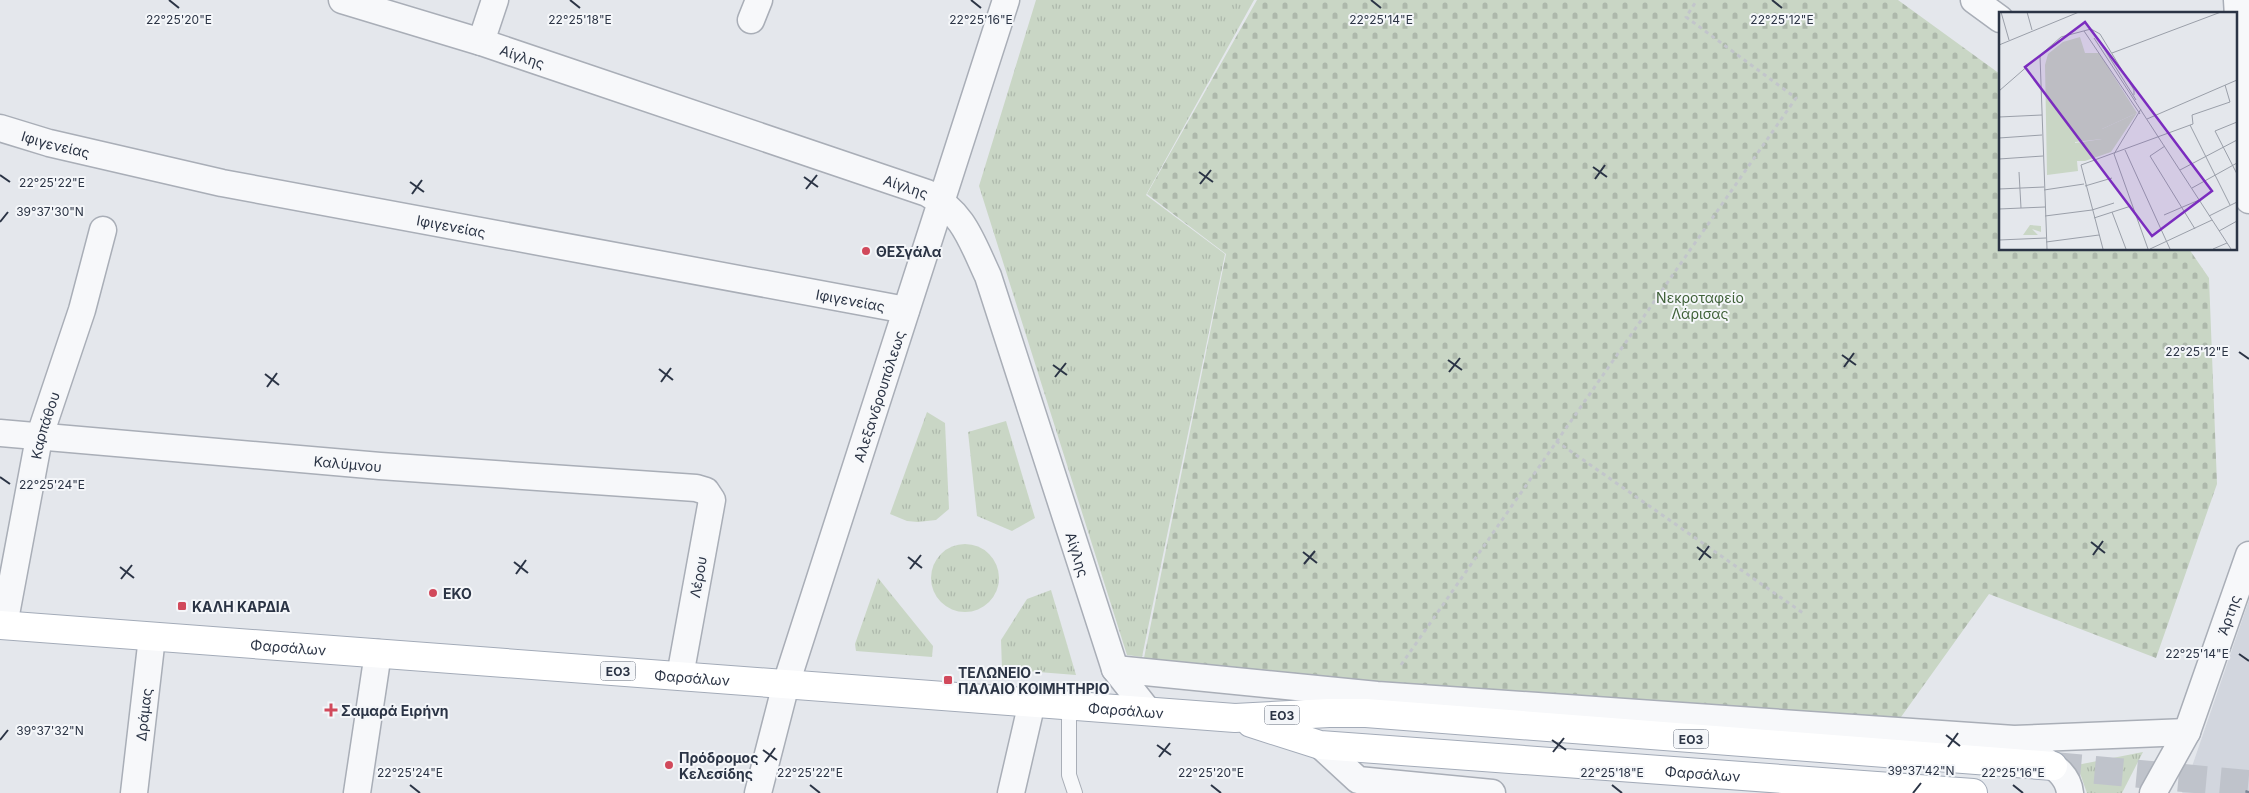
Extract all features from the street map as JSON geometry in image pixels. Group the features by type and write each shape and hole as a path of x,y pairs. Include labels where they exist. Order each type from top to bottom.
{"main road":[{"name":"Φαρσάλων","path":"2,625 1235,718"},
{"name":"ΕΟ3","path":"1235,718 1329,713 1366,714 2053,766"},
{"name":"ΕΟ3","path":"1235,718 1320,745"},
{"name":"Φαρσάλων","path":"1320,745 1973,793"}],"street":[{"name":"Αίγλης","path":"342,0 390,7 481,42 917,190 941,201 960,218 988,276 1115,669 1148,711"},
{"path":"481,42 495,0"},
{"name":"Αλεξανδρουπόλεως","path":"758,793 786,684 1006,0"},
{"path":"1974,0 1999,18"},
{"path":"2237,0 2249,200"},
{"name":"Ιφιγενείας","path":"0,128 49,143 222,183 906,310"},
{"path":"2236,190 2249,200"},
{"name":"Καρπάθου","path":"2,625 39,438 82,310 103,230"},
{"name":"Καλύμνου","path":"0,433 39,438 370,466 696,488"},
{"name":"Λέρου","path":"680,676 712,500 706,491 696,488"},
{"name":"Άρτης","path":"2187,732 2249,555"},
{"name":"Δράμας","path":"134,793 152,636"},
{"path":"356,793 378,653"},
{"path":"1115,669 1377,695 2014,739 2187,732"},
{"path":"1011,793 1032,702"},
{"path":"2154,793 2187,732"},
{"path":"2014,739 2060,772 2067,780 2070,793"},
{"path":"1320,745 1358,780 1492,793"}],"lane":[{"path":"1070,705 1069,775 1075,793"}],"path":[{"path":"1377,695 1387,685 1796,98 1686,17 1697,0"},
{"path":"1556,441 1803,613"}],"shaded area":[{"path":"2249,600 2249,793 2182,793 2185,787"}],"green space":[{"path":"1036,0 1254,0 1146,195 1225,254 1142,657 1127,655 979,186"},
{"name":"Νεκροταφείο Λάρισας","path":"1257,0 1898,0 1999,73 1999,250 2190,250 2209,278 2217,484 2156,658 1989,594 1901,717 1776,716 1387,685 1144,658 1226,254 1147,194"},
{"path":"927,412 945,423 949,509 936,520 907,521 890,514"},
{"path":"1006,421 1035,518 1012,531 977,516 968,432"},
{"path":"972,544 984,550 993,559 999,571 997,591 989,602 972,612 958,612 941,602 933,591 931,571 941,554 952,546"},
{"path":"878,578 933,646 932,657 856,651 855,644"},
{"path":"1051,590 1076,675 1002,669 1001,640 1027,599"},
{"path":"2143,752 2122,793 2087,793 2077,765"}],"tunnel":[{"path":"2053,766 2249,784"}],"railway":[{"path":"2247,793 2249,786"}],"place":[{"name":"ΘΕΣγάλα","path":"866,251"},
{"name":"EKO","path":"433,593"},
{"name":"ΚΑΛΗ ΚΑΡΔΙΑ","path":"182,606"},
{"name":"ΤΕΛΩΝΕΙΟ - ΠΑΛΑΙΟ ΚΟΙΜΗΤΗΡΙΟ","path":"948,680"},
{"name":"Σαμαρά Ειρήνη","path":"331,710"},
{"name":"Πρόδρομος Κελεσίδης","path":"669,765"}]}
